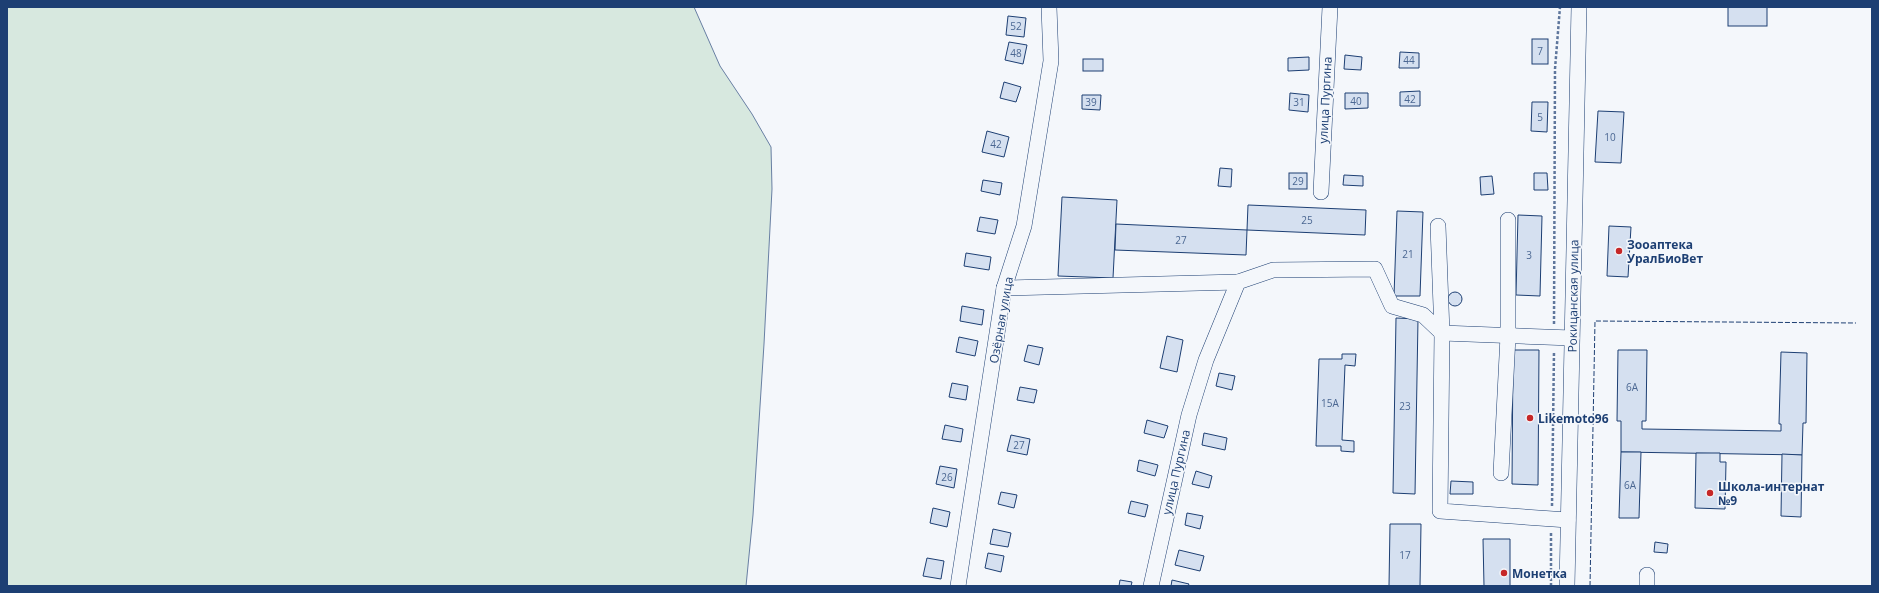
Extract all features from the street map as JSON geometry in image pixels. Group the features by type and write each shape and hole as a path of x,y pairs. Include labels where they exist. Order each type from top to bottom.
{"street":[{"name":"Озёрная улица","path":"958,586 1004,288 1024,226 1051,62 1049,7"},
{"name":"улица Пургина","path":"1321,192 1330,7"},
{"name":"Рокицанская улица","path":"1567,586 1579,7"},
{"path":"1501,474 1508,336 1508,220"},
{"path":"1438,226 1442,333 1440,511 1568,520"},
{"path":"1004,288 1238,282 1273,270 1375,269 1392,306 1423,315 1442,333 1572,338"},
{"name":"улица Пургина","path":"1151,586 1188,415 1206,360 1238,282"}],"path":[{"path":"1550,586 1554,337 1555,69 1560,7"}],"shaded area":[{"path":"7,7 694,7 720,66 752,114 771,147 772,189 764,344 753,515 746,586 7,586"}],"building":[{"path":"1728,7 1767,7 1767,26 1728,26"},
{"path":"1008,16 1026,18 1024,37 1006,35"},
{"path":"1532,39 1548,39 1548,64 1532,64"},
{"path":"1009,42 1027,45 1023,64 1005,60"},
{"path":"1400,52 1419,53 1419,68 1399,68"},
{"path":"1345,55 1362,57 1361,70 1344,69"},
{"path":"1309,57 1309,70 1288,71 1288,58"},
{"path":"1083,59 1103,59 1103,71 1083,71"},
{"path":"1004,82 1021,87 1016,102 1000,98"},
{"path":"1420,91 1420,106 1400,106 1400,92"},
{"path":"1290,93 1309,95 1308,112 1289,110"},
{"path":"1345,93 1368,93 1368,108 1345,109"},
{"path":"1082,95 1101,95 1100,110 1082,109"},
{"path":"1532,102 1548,102 1547,132 1531,131"},
{"path":"1598,111 1624,112 1621,163 1595,162"},
{"path":"987,131 1009,137 1004,157 982,152"},
{"path":"1220,168 1232,169 1231,187 1218,186"},
{"path":"1289,173 1307,173 1307,189 1289,189"},
{"path":"1534,173 1547,173 1548,190 1534,190"},
{"path":"1344,175 1363,176 1363,186 1343,185"},
{"path":"1492,176 1494,194 1481,195 1480,177"},
{"path":"983,180 1002,183 1000,195 981,191"},
{"path":"1062,197 1117,200 1113,278 1058,276"},
{"path":"1248,205 1366,210 1365,235 1247,230"},
{"path":"1397,211 1423,212 1420,296 1394,296"},
{"path":"1518,215 1542,216 1540,296 1516,295"},
{"path":"980,217 998,220 995,234 977,231"},
{"path":"1116,224 1247,230 1246,255 1115,250"},
{"name":"Зооаптека УралБиоВет","path":"1609,226 1631,227 1628,277 1607,276"},
{"path":"966,253 991,257 989,270 964,266"},
{"path":"1452,292 1458,292 1462,296 1462,302 1458,306 1452,306 1448,302 1448,296"},
{"path":"962,306 984,310 982,325 960,321"},
{"path":"1396,318 1418,319 1415,494 1393,493"},
{"path":"1167,336 1183,340 1177,372 1160,368"},
{"path":"959,337 978,341 975,356 956,352"},
{"path":"1028,345 1043,348 1039,365 1024,361"},
{"path":"1513,350 1539,350 1538,485 1512,484"},
{"path":"1618,350 1647,350 1646,421 1642,421 1642,429 1781,431 1781,424 1779,424 1781,352 1807,353 1806,423 1803,423 1802,455 1621,452 1621,421 1617,421"},
{"path":"1342,354 1356,354 1355,366 1345,365 1342,440 1354,441 1354,452 1341,451 1341,446 1316,446 1319,359 1342,359"},
{"path":"1219,373 1235,376 1232,390 1216,386"},
{"path":"952,383 968,386 966,400 949,397"},
{"path":"1020,387 1037,390 1034,403 1017,400"},
{"path":"1147,420 1168,426 1164,438 1144,433"},
{"path":"945,425 963,429 961,442 942,439"},
{"path":"1204,433 1227,438 1225,450 1202,445"},
{"path":"1011,435 1030,439 1027,455 1007,451"},
{"path":"1621,452 1641,452 1639,518 1619,518"},
{"path":"1696,453 1720,453 1720,462 1726,462 1725,509 1695,508"},
{"path":"1782,454 1802,455 1801,517 1781,516"},
{"path":"1139,460 1158,465 1155,476 1137,471"},
{"path":"940,466 957,469 954,488 936,484"},
{"path":"1196,471 1212,476 1209,488 1192,484"},
{"path":"1451,481 1473,482 1473,494 1450,494"},
{"path":"1001,492 1017,495 1014,508 998,504"},
{"path":"1131,501 1148,505 1145,517 1128,513"},
{"path":"933,508 950,512 947,527 930,523"},
{"path":"1187,513 1203,516 1200,529 1185,525"},
{"path":"1390,524 1421,524 1420,586 1389,586"},
{"path":"993,529 1011,533 1008,547 990,544"},
{"path":"1483,539 1510,539 1510,586 1484,586"},
{"path":"1655,542 1668,544 1667,553 1654,552"},
{"path":"1179,550 1204,556 1200,571 1175,565"},
{"path":"988,553 1004,556 1001,572 985,568"},
{"path":"927,558 944,561 941,579 923,576"},
{"path":"1120,580 1132,582 1131,586 1119,586"},
{"path":"1172,580 1189,584 1188,586 1171,586"}],"fence":[{"path":"1590,586 1595,321 1856,323"}],"place":[{"name":"Зооаптека УралБиоВет","path":"1619,251"},
{"name":"Likemoto96","path":"1530,418"},
{"name":"Школа-интернат №9","path":"1710,493"},
{"name":"Монетка","path":"1504,573"}]}
